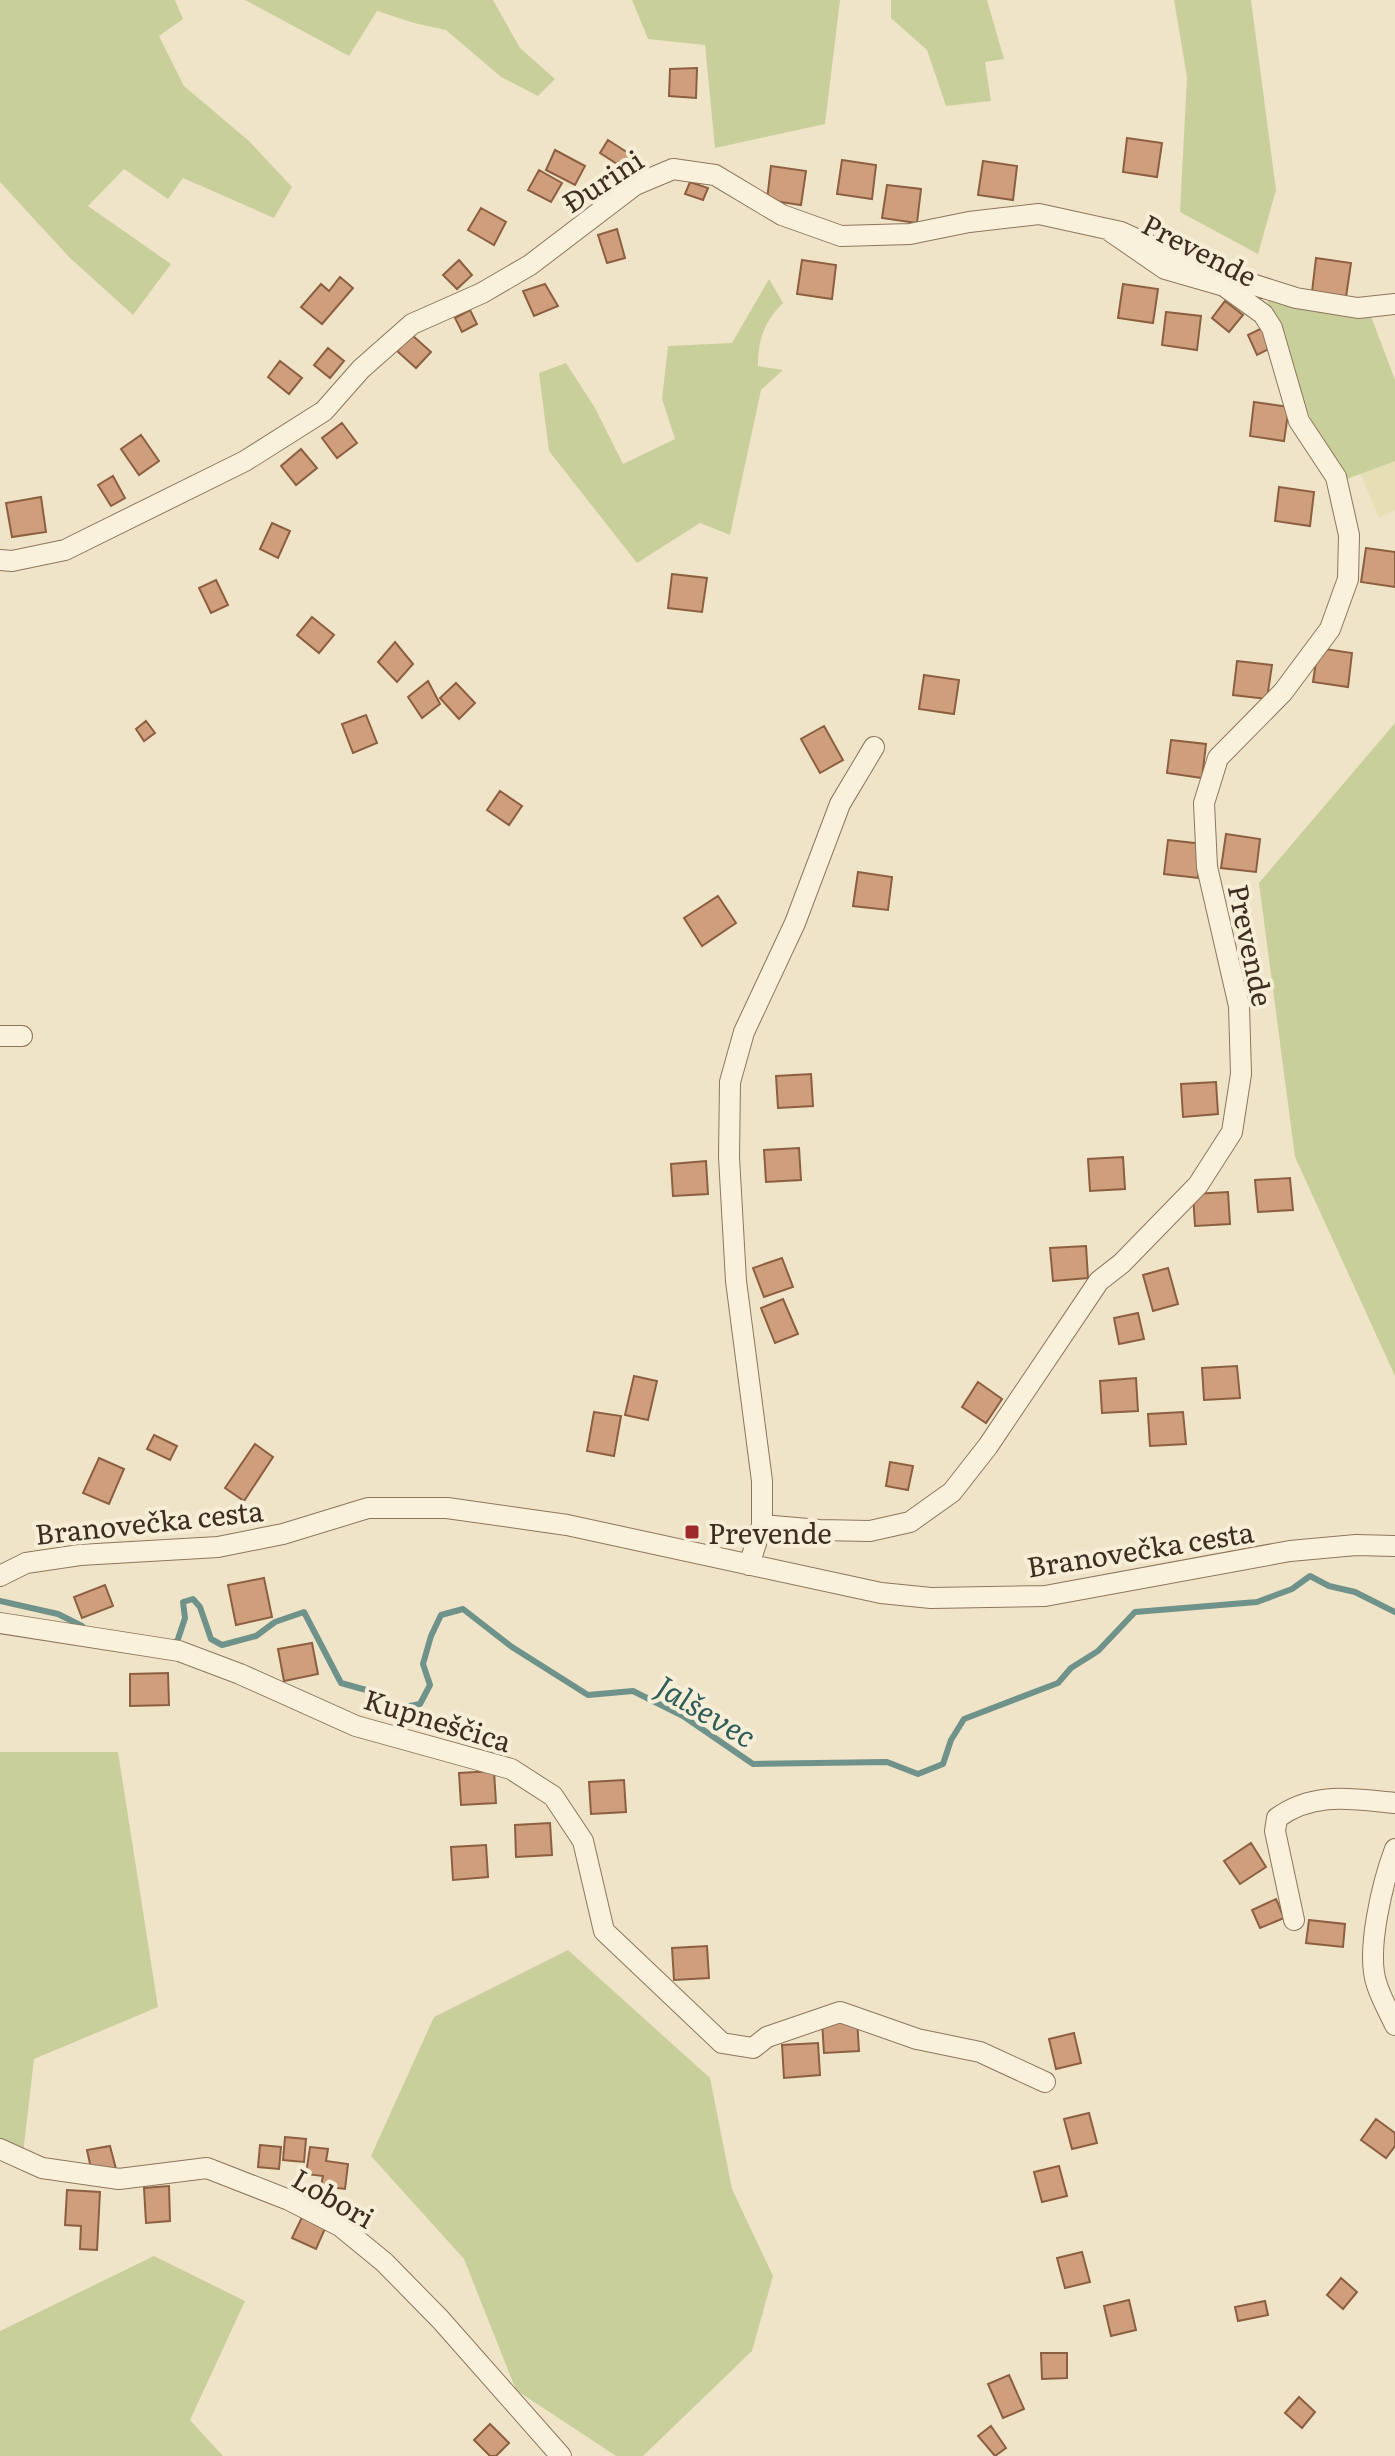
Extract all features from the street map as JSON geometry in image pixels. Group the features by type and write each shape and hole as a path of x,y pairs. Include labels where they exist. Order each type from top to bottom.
{"street":[{"name":"Đurini","path":"0,560 12,561 65,550 245,461 324,411 361,369 412,324 482,293 530,265 635,185 673,169 715,175 782,215 841,236 910,234 969,222 1039,214 1121,232 1198,267 1296,298 1358,308 1395,304"},
{"name":"Prevende","path":"762,1525 870,1531 910,1522 952,1492 988,1446 1099,1281 1122,1263 1198,1185 1232,1132 1241,1074 1239,1006 1207,867 1204,803 1218,758 1283,692 1330,629 1348,579 1349,535 1336,477 1299,421 1272,328 1263,314 1224,286 1165,269 1107,229"},
{"path":"749,1565 762,1525 762,1481 736,1281 729,1157 730,1082 744,1032 795,923 840,804 874,747"},
{"path":"0,1036 22,1036"},
{"name":"Branovečka cesta","path":"0,1576 26,1563 80,1555 218,1547 283,1534 368,1508 447,1508 567,1525 881,1593 931,1598 1045,1596 1290,1551 1356,1545 1395,1546"},
{"name":"Kupneščica","path":"0,1623 179,1651 240,1674 356,1726 511,1769 553,1796 583,1841 604,1931 722,2043 753,2048 767,2037 840,2012 917,2039 980,2052 1045,2082"},
{"path":"1294,1920 1275,1831 1277,1818 1294,1805 1325,1798 1395,1803"},
{"path":"1395,1849 1383,1880 1374,1938 1375,1982 1395,2025"},
{"name":"Lobori","path":"0,2149 42,2168 119,2179 207,2168 289,2200 340,2226 384,2262 431,2310 561,2456"}],"shaded area":[{"path":"1395,461 1395,510 1379,518 1360,473"}],"green space":[{"path":"0,0 175,0 183,19 159,36 184,86 249,141 292,187 274,218 183,178 168,199 124,169 88,206 171,264 133,315 69,257 0,182"},
{"path":"245,0 493,0 520,48 555,79 538,96 501,77 446,30 377,11 349,56"},
{"path":"632,0 840,0 825,124 715,148 705,45 648,39"},
{"path":"891,0 987,0 1004,59 985,62 991,101 946,106 927,50 891,18"},
{"path":"1174,0 1251,0 1276,190 1258,254 1180,212 1187,77"},
{"path":"769,279 783,303 763,332 758,366 783,370 761,390 730,535 700,523 637,563 549,451 539,373 566,363 595,408 623,464 675,439 662,399 668,346 732,343"},
{"path":"1267,300 1371,316 1395,380 1395,461 1344,480 1316,434"},
{"path":"1395,723 1395,1376 1295,1157 1259,883"},
{"path":"0,1752 118,1752 158,2007 34,2059 23,2154 0,2142"},
{"path":"568,1950 710,2078 732,2189 773,2276 752,2351 643,2456 616,2456 516,2390 464,2259 371,2156 434,2017"},
{"path":"154,2256 245,2301 190,2420 223,2456 0,2456 0,2331"}],"building":[{"path":"697,68 696,98 669,96 670,69"},
{"path":"1127,138 1162,143 1157,177 1123,172"},
{"path":"608,140 636,158 628,171 600,153"},
{"path":"555,150 585,166 575,185 546,170"},
{"path":"842,160 876,165 872,199 837,194"},
{"path":"983,161 1017,166 1013,200 978,195"},
{"path":"771,166 806,171 801,205 767,200"},
{"path":"539,170 562,183 551,202 528,190"},
{"path":"690,182 708,188 703,200 685,194"},
{"path":"887,185 921,189 917,223 882,218"},
{"path":"481,208 506,222 494,245 468,230"},
{"path":"617,229 625,258 607,263 598,235"},
{"path":"1316,258 1351,263 1346,297 1312,292"},
{"path":"459,260 472,275 457,289 443,275"},
{"path":"802,260 836,265 832,299 797,294"},
{"path":"340,277 353,288 322,324 301,307 321,284 329,291"},
{"path":"545,284 558,306 534,316 523,291"},
{"path":"1123,284 1158,289 1153,323 1118,318"},
{"path":"1225,301 1243,315 1229,332 1212,318"},
{"path":"470,310 477,324 462,332 455,318"},
{"path":"1166,312 1201,316 1197,350 1162,345"},
{"path":"1262,328 1271,348 1257,355 1248,335"},
{"path":"412,335 431,352 416,368 397,351"},
{"path":"328,348 344,361 330,378 314,365"},
{"path":"280,361 302,378 289,394 268,377"},
{"path":"1254,402 1289,407 1284,441 1250,436"},
{"path":"342,423 357,443 337,458 322,438"},
{"path":"141,435 159,461 139,475 121,449"},
{"path":"301,449 317,468 296,485 281,466"},
{"path":"113,476 125,498 111,506 98,485"},
{"path":"1279,487 1314,492 1310,526 1275,521"},
{"path":"41,497 46,532 12,537 6,503"},
{"path":"272,523 290,531 278,558 260,549"},
{"path":"1366,548 1395,552 1395,587 1361,582"},
{"path":"672,574 707,578 702,612 668,608"},
{"path":"216,580 228,605 211,613 199,588"},
{"path":"312,617 334,635 319,653 297,635"},
{"path":"395,642 413,664 397,682 378,662"},
{"path":"1318,648 1352,653 1348,687 1313,682"},
{"path":"1237,661 1272,665 1267,699 1233,695"},
{"path":"924,675 959,680 954,714 919,709"},
{"path":"428,681 440,704 422,718 408,697"},
{"path":"456,683 475,703 459,719 440,698"},
{"path":"366,715 377,743 353,753 342,724"},
{"path":"146,721 155,733 144,741 136,729"},
{"path":"824,726 843,760 820,773 801,739"},
{"path":"1171,740 1206,744 1202,778 1167,773"},
{"path":"500,791 522,806 509,825 487,810"},
{"path":"1226,834 1260,839 1256,872 1221,868"},
{"path":"1168,840 1203,844 1198,878 1164,874"},
{"path":"858,872 892,877 888,910 853,906"},
{"path":"718,896 736,923 702,946 684,918"},
{"path":"811,1074 813,1106 778,1108 776,1076"},
{"path":"1216,1082 1218,1114 1183,1117 1181,1084"},
{"path":"799,1148 801,1180 766,1182 764,1150"},
{"path":"1123,1157 1125,1189 1090,1191 1088,1159"},
{"path":"706,1161 708,1194 673,1196 671,1164"},
{"path":"1290,1178 1293,1210 1258,1212 1255,1180"},
{"path":"1228,1192 1230,1224 1195,1226 1193,1194"},
{"path":"1086,1246 1088,1278 1053,1281 1050,1248"},
{"path":"782,1258 793,1287 764,1297 753,1268"},
{"path":"1168,1268 1178,1304 1153,1311 1143,1275"},
{"path":"783,1299 798,1334 775,1343 761,1308"},
{"path":"1138,1313 1144,1339 1119,1344 1114,1318"},
{"path":"1237,1366 1240,1398 1204,1400 1202,1368"},
{"path":"634,1376 657,1381 648,1420 625,1415"},
{"path":"1136,1378 1138,1411 1102,1413 1100,1381"},
{"path":"978,1382 1002,1399 986,1423 962,1407"},
{"path":"594,1412 621,1416 614,1456 587,1451"},
{"path":"1183,1412 1186,1444 1150,1446 1148,1414"},
{"path":"154,1435 177,1446 170,1460 147,1449"},
{"path":"255,1444 273,1457 244,1501 225,1488"},
{"path":"99,1458 124,1469 109,1504 83,1493"},
{"path":"890,1462 913,1466 908,1490 886,1486"},
{"path":"264,1578 272,1617 236,1625 228,1585"},
{"path":"105,1585 113,1606 82,1618 74,1597"},
{"path":"312,1643 318,1674 284,1681 278,1649"},
{"path":"168,1673 169,1705 130,1706 130,1674"},
{"path":"494,1771 496,1803 461,1805 459,1773"},
{"path":"624,1780 626,1812 591,1814 589,1782"},
{"path":"550,1823 552,1855 516,1857 515,1825"},
{"path":"1251,1843 1266,1867 1240,1884 1224,1861"},
{"path":"486,1845 488,1877 453,1880 451,1847"},
{"path":"1276,1899 1284,1918 1260,1928 1252,1910"},
{"path":"1309,1920 1345,1924 1343,1947 1306,1943"},
{"path":"707,1946 709,1978 674,1980 672,1948"},
{"path":"857,2019 859,2051 824,2053 822,2021"},
{"path":"1074,2033 1081,2063 1056,2069 1049,2039"},
{"path":"818,2043 820,2075 784,2078 782,2045"},
{"path":"1089,2113 1097,2143 1072,2149 1064,2119"},
{"path":"1376,2119 1395,2133 1395,2146 1386,2158 1361,2140"},
{"path":"285,2137 306,2139 304,2162 283,2160"},
{"path":"260,2145 281,2147 279,2169 258,2167"},
{"path":"110,2146 116,2169 92,2173 87,2150"},
{"path":"310,2147 328,2149 326,2161 348,2164 345,2189 321,2186 323,2176 306,2174"},
{"path":"1059,2166 1067,2196 1042,2202 1034,2172"},
{"path":"169,2186 170,2221 146,2223 144,2188"},
{"path":"67,2190 100,2192 97,2250 80,2249 81,2226 65,2225"},
{"path":"304,2213 327,2224 316,2249 292,2238"},
{"path":"1082,2252 1090,2282 1065,2288 1057,2258"},
{"path":"1341,2278 1357,2292 1343,2309 1327,2295"},
{"path":"1129,2300 1136,2330 1111,2336 1104,2306"},
{"path":"1265,2301 1268,2315 1238,2321 1235,2307"},
{"path":"1041,2353 1067,2353 1067,2378 1042,2379"},
{"path":"1009,2375 1024,2409 1003,2418 988,2384"},
{"path":"1299,2397 1315,2412 1302,2428 1285,2413"},
{"path":"490,2424 509,2443 496,2456 490,2456 474,2440"},
{"path":"991,2426 1006,2448 995,2456 978,2436"}],"waterway":[{"name":"Jalševec","path":"172,1642 177,1642 185,1618 183,1602 193,1599 200,1607 211,1639 222,1645 256,1636 275,1622 304,1612 341,1683 377,1693 399,1708 420,1704 430,1685 423,1664 431,1636 441,1615 463,1609 512,1647 588,1695 633,1691 683,1716 753,1764 887,1762 918,1774 943,1764 951,1740 964,1719 1058,1683 1071,1668 1098,1651 1135,1612 1257,1602 1292,1589 1310,1576 1329,1586 1355,1592 1395,1612"},
{"name":"Jalševec","path":"0,1601 58,1614 82,1626"}],"place":[{"name":"Prevende","path":"692,1532"}]}
